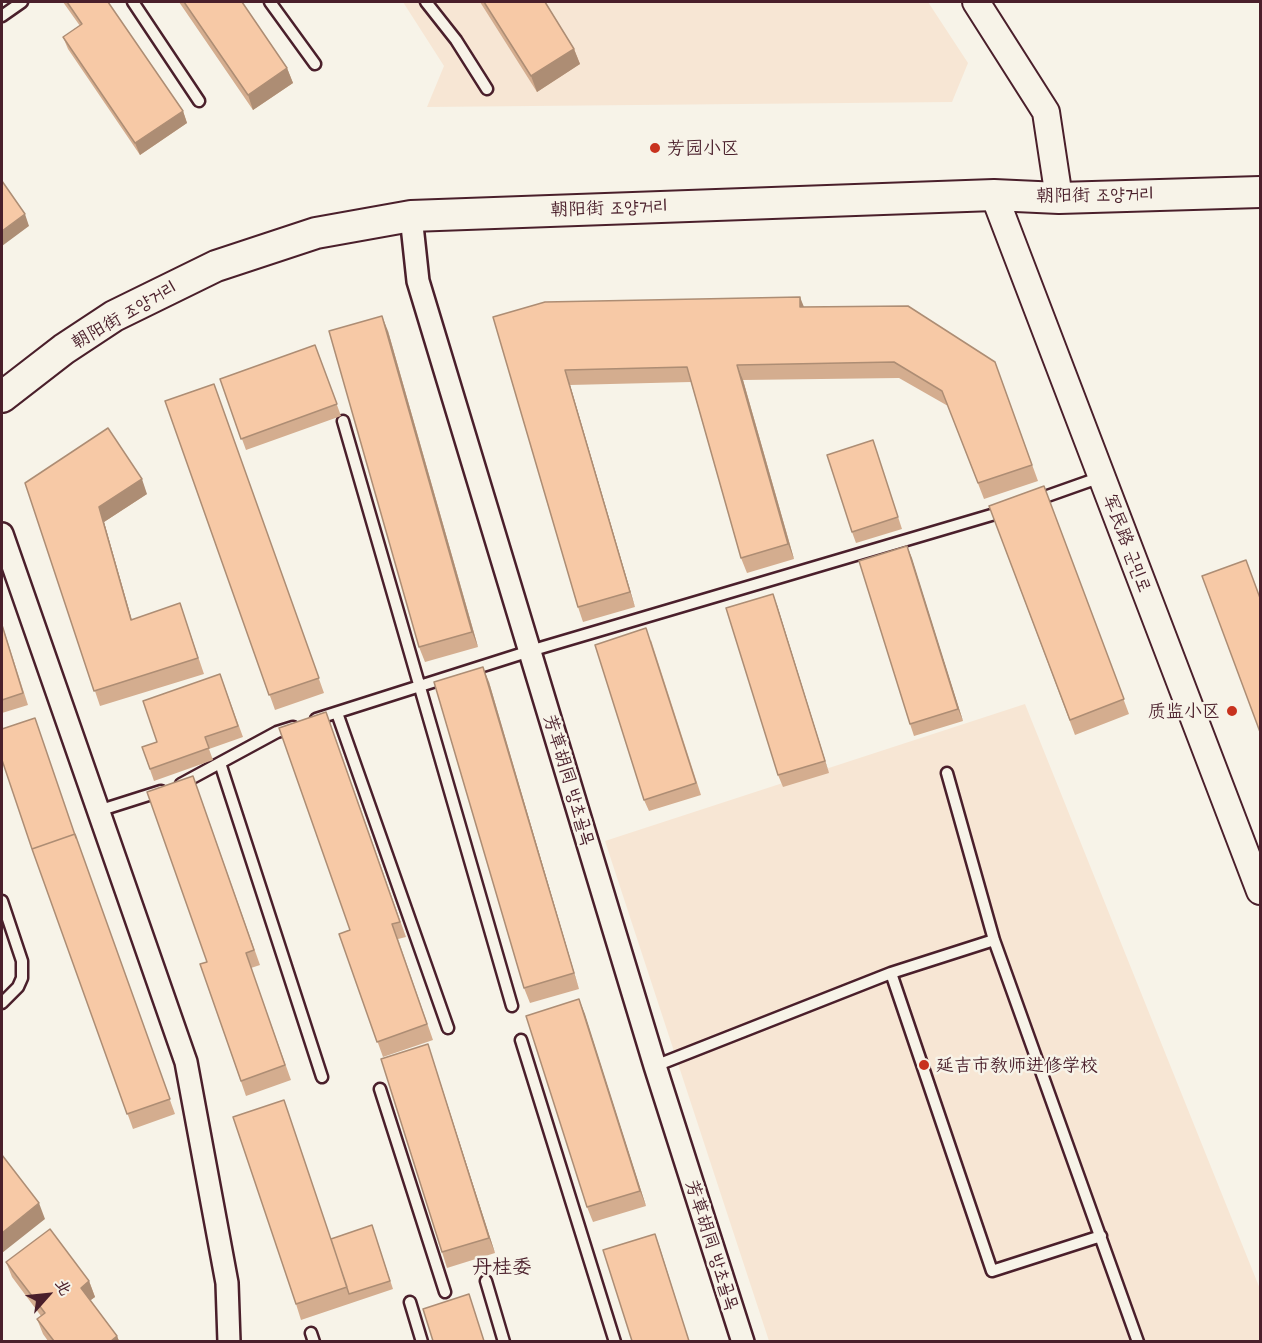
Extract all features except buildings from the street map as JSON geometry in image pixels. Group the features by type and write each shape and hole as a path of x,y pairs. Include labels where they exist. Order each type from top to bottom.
{"main road":[{"name":"朝阳街 조양거리","path":"2,397 64,349 114,316 216,266 316,233 411,216 994,195 1059,198 1260,192"}],"street":[{"path":"976,2 1046,112 1059,198"},
{"name":"军民路 군민로","path":"994,195 1260,891"},
{"name":"芳草胡同 방초골목","path":"411,216 418,281 655,1066 743,1341"},
{"path":"2,534 186,1062 227,1283 228,1341"}],"lane":[{"path":"2,16 22,2"},
{"path":"133,2 200,100"},
{"path":"270,2 315,64"},
{"path":"426,2 456,40 487,89"},
{"path":"343,421 512,1006"},
{"path":"98,811 171,788 277,732 530,651 1023,504 1101,477"},
{"path":"337,713 448,1028"},
{"path":"220,763 322,1077"},
{"path":"947,773 994,940 1138,1341"},
{"path":"2,901 22,961 18,987 2,1003"},
{"path":"655,1066 891,973 994,940"},
{"path":"891,973 992,1271 1101,1236"},
{"path":"521,1040 615,1341"},
{"path":"380,1089 445,1292"},
{"path":"486,1281 504,1341"},
{"path":"410,1302 422,1341"}],"shaded area":[{"path":"403,2 928,2 968,63 952,102 427,107 444,66"},
{"name":"延吉市教师进修学校","path":"1025,704 1260,1289 1260,1341 769,1341 605,841"}],"place":[{"name":"芳园小区","path":"655,148"},
{"name":"质监小区","path":"1232,711"},
{"name":"延吉市教师进修学校","path":"924,1065"}],"district":[{"name":"丹桂委","path":"502,1267"}]}
